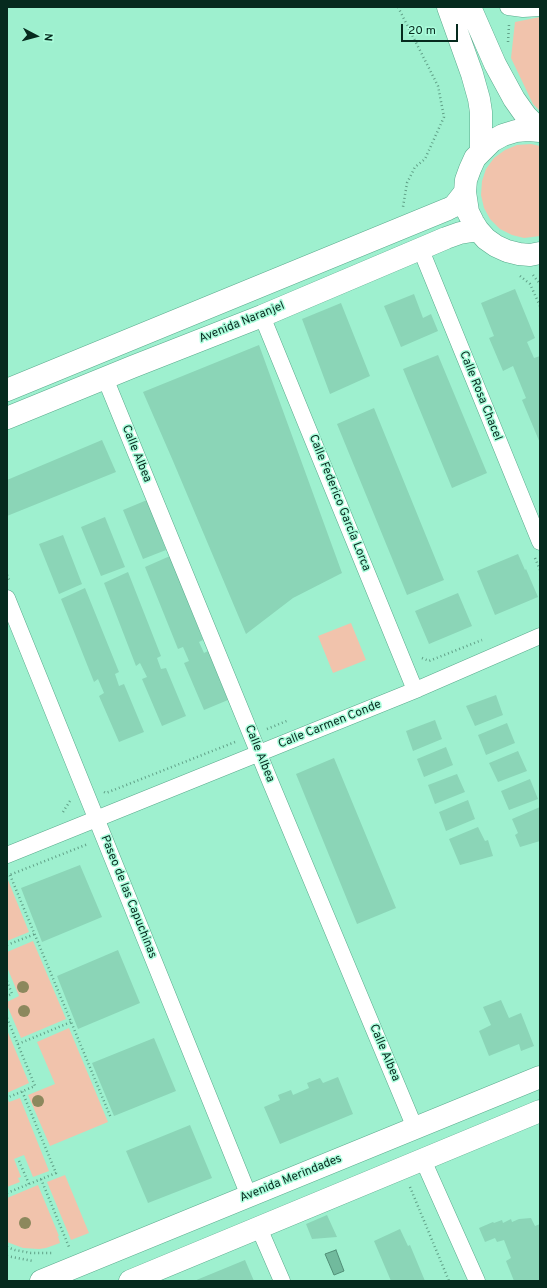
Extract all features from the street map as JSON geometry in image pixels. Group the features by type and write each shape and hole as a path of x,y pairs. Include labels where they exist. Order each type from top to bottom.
{"main road":[{"path":"448,7 472,74 479,99 481,112 481,152"},
{"path":"470,7 494,64 522,110 540,131"},
{"path":"536,261 507,251 486,239 478,230 468,212 465,192 466,180 470,169 481,152 492,141 503,135 516,131 540,131"},
{"path":"7,390 448,209 454,206 465,192"},
{"name":"Avenida Naranjel","path":"7,418 262,316 453,236 478,230"},
{"name":"Avenida Merindades","path":"41,1281 540,1077"},
{"path":"130,1281 540,1111"}],"street":[{"path":"508,7 523,9 540,8"},
{"name":"Calle Rosa Chacel","path":"420,250 537,549"},
{"name":"Calle Federico García Lorca","path":"262,316 415,690"},
{"name":"Calle Albea","path":"105,378 415,1128"},
{"name":"Paseo de las Capuchinas","path":"10,594 96,818 249,1196"},
{"name":"Calle Carmen Conde","path":"7,855 415,690 540,636"},
{"path":"423,1160 476,1281"},
{"path":"259,1228 282,1281"}],"path":[{"path":"398,7 438,86 444,117 425,159 415,167 407,183 403,213"},
{"path":"536,261 540,284"},
{"path":"517,273 530,284 540,306"},
{"path":"537,549 540,570"},
{"path":"7,575 10,594"},
{"path":"416,656 429,661 488,638"},
{"path":"263,730 295,718"},
{"path":"101,790 106,793 236,741"},
{"path":"59,813 65,811 70,800 68,796"},
{"path":"91,848 89,844 9,876 35,934 111,1118"},
{"path":"7,945 35,934"},
{"path":"7,981 12,994 7,996"},
{"path":"7,1018 35,1086 9,1097"},
{"path":"18,1044 71,1022"},
{"path":"7,1193 56,1173 22,1091"},
{"path":"19,1161 29,1184"},
{"path":"41,1179 69,1248 63,1250"},
{"path":"408,1184 449,1281"},
{"path":"7,1247 31,1253 57,1253"}],"shaded area":[{"path":"540,17 540,111 533,104 511,58 515,22"},
{"path":"531,144 540,146 540,236 524,238 512,235 500,229 490,219 484,208 481,195 482,181 486,169 494,158 505,150 517,145"},
{"path":"351,623 366,660 333,673 318,636"},
{"path":"8,880 29,932 7,941 7,881"},
{"path":"33,941 66,1019 21,1038 7,1005 7,1002 19,996 7,967 7,952"},
{"path":"69,1028 108,1122 50,1146 28,1095 55,1084 37,1042"},
{"path":"7,1030 29,1083 7,1093"},
{"path":"7,1097 9,1102 20,1098 49,1171 33,1177 24,1155 14,1159 21,1177 18,1178 20,1182 7,1187"},
{"path":"65,1175 89,1233 71,1240 47,1182"},
{"path":"38,1185 59,1236 60,1243 39,1249 23,1248 7,1242 7,1198"},
{"path":"336,1250 344,1271 334,1275 325,1254"}],"building":[{"path":"515,289 535,338 527,342 534,358 540,356 540,443 522,400 526,398 513,366 503,371 489,338 494,336 481,303"},
{"path":"414,294 423,318 431,314 438,331 401,347 384,306"},
{"path":"341,303 370,376 330,394 302,319"},
{"path":"259,345 342,573 293,598 246,634 143,392"},
{"path":"438,355 487,473 452,488 403,369"},
{"path":"374,408 444,580 407,595 337,424"},
{"path":"102,440 116,472 7,516 7,480"},
{"path":"147,500 166,550 143,559 123,510"},
{"path":"105,517 125,567 101,576 81,527"},
{"path":"63,535 82,584 59,594 39,544"},
{"path":"518,554 538,597 495,615 477,571"},
{"path":"170,556 203,640 199,642 204,653 208,651 228,700 204,710 184,663 189,661 183,647 178,649 145,567"},
{"path":"128,572 161,656 157,658 161,669 166,668 186,716 162,726 142,679 147,677 140,663 136,666 104,583"},
{"path":"85,588 119,672 115,674 119,686 124,684 144,732 119,742 99,696 104,693 98,679 94,682 61,599"},
{"path":"458,593 472,626 429,644 415,611"},
{"path":"496,695 503,715 475,726 466,706"},
{"path":"435,720 442,739 413,751 406,731"},
{"path":"507,723 515,743 486,755 478,735"},
{"path":"446,747 453,765 424,777 417,759"},
{"path":"518,751 527,771 498,782 489,763"},
{"path":"334,758 396,908 357,924 296,774"},
{"path":"457,774 465,792 435,804 428,785"},
{"path":"530,779 538,799 509,810 501,791"},
{"path":"468,800 475,819 446,831 439,812"},
{"path":"540,807 540,841 520,847 515,835 518,833 512,819"},
{"path":"478,827 485,841 488,840 493,856 460,865 449,839"},
{"path":"80,865 102,917 42,942 21,888"},
{"path":"118,950 140,1003 78,1029 57,976"},
{"path":"501,1000 509,1018 521,1013 534,1046 521,1051 519,1044 489,1056 479,1031 491,1025 483,1007"},
{"path":"154,1038 176,1091 114,1116 92,1063"},
{"path":"338,1077 353,1114 280,1144 264,1107 280,1100 278,1095 291,1090 293,1095 309,1088 307,1083 320,1078 323,1083"},
{"path":"190,1125 212,1178 148,1203 126,1151"},
{"path":"327,1215 337,1237 312,1239 306,1224"},
{"path":"531,1218 535,1226 540,1224 540,1281 514,1281 506,1261 511,1258 504,1240 497,1242 495,1238 485,1242 479,1228 502,1220 503,1223 511,1219 512,1222 519,1219"},
{"path":"400,1229 408,1246 410,1245 425,1281 391,1281 374,1241"},
{"path":"245,1260 254,1281 194,1281"}]}
